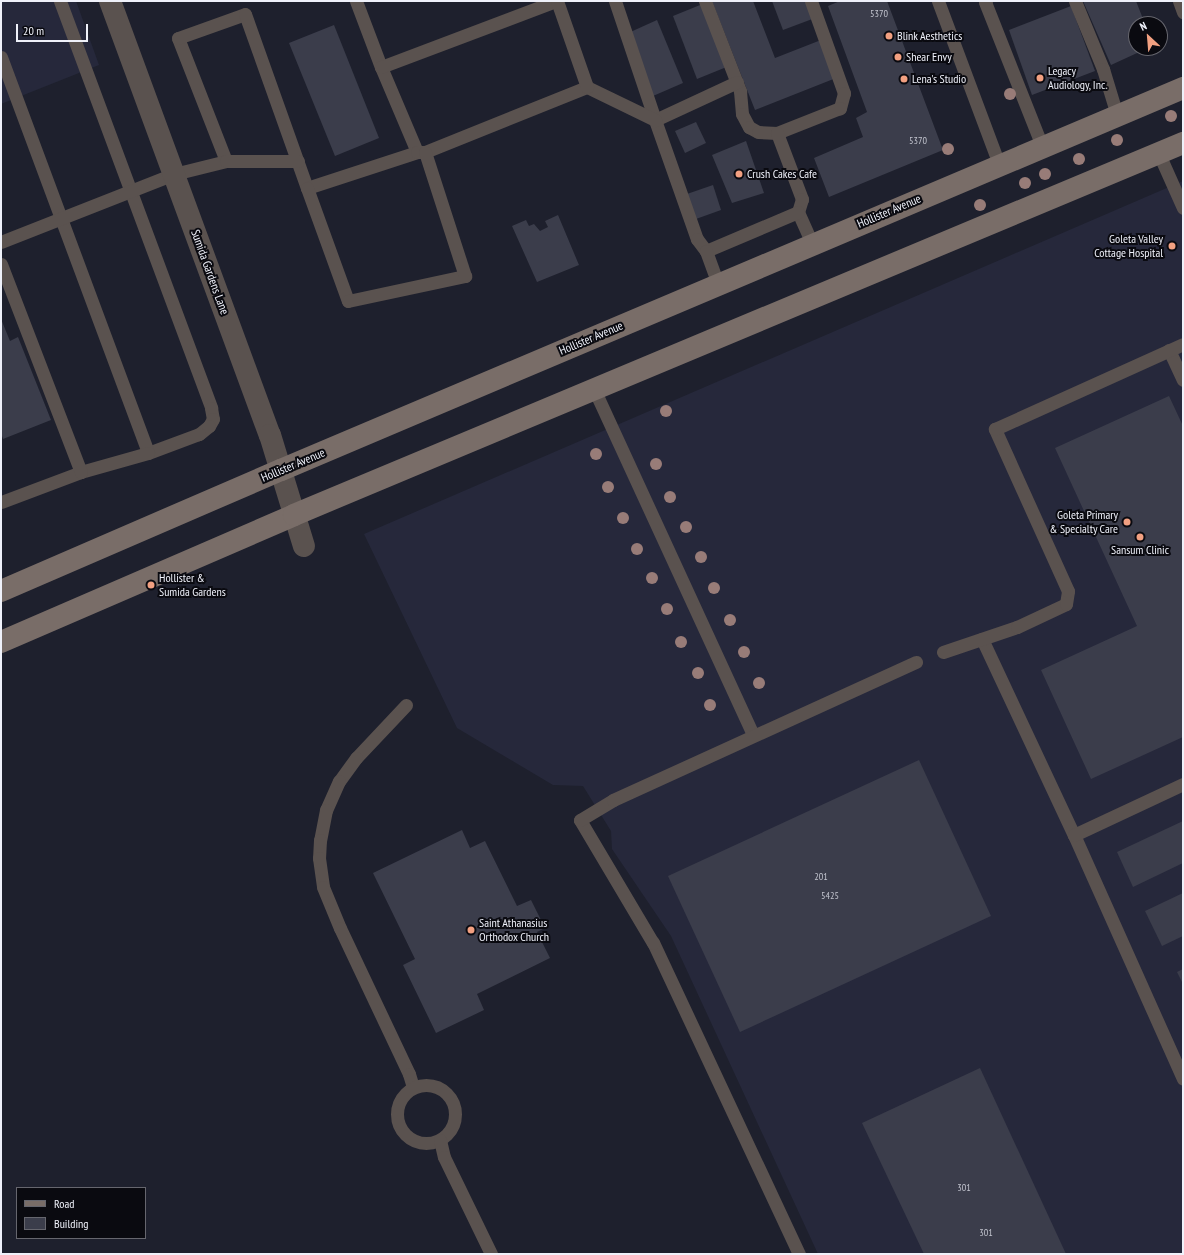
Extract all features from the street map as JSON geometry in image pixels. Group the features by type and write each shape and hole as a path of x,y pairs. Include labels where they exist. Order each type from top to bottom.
{"main road":[{"name":"Hollister Avenue","path":"1,591 999,164 1183,88"},
{"path":"1,642 294,515 1183,143"}],"street":[{"name":"Sumida Gardens Lane","path":"110,1 270,435 304,546"}],"lane":[{"path":"1,502 81,472 148,452 199,434 210,426 213,419 212,408 60,1"},
{"path":"226,161 178,38 245,14 348,301 465,276 421,152 381,67 356,1"},
{"path":"381,67 556,1 587,87 655,120"},
{"path":"614,1 697,239 706,251 718,284"},
{"path":"705,1 737,82 740,91 742,114 749,127 758,132 777,133 840,108 844,93 811,1"},
{"path":"938,1 999,164"},
{"path":"986,1 984,2 1042,146"},
{"path":"1075,1 1103,69 1117,115"},
{"path":"1178,1 1183,12"},
{"path":"1,57 6,87 62,218 148,452"},
{"path":"655,120 737,82"},
{"path":"308,188 421,152 587,87"},
{"path":"777,133 802,199 798,212 812,244"},
{"path":"1159,154 1183,208"},
{"path":"1,242 174,174 226,161 298,161"},
{"path":"706,251 798,212"},
{"path":"1,264 81,472"},
{"path":"943,652 1017,627 1066,604 1068,591 995,429 1183,344"},
{"path":"1169,350 1183,380"},
{"path":"594,389 753,735"},
{"path":"982,639 1074,835 1183,1079"},
{"path":"799,1254 653,943 580,820 613,800 916,662"},
{"path":"406,705 356,758 339,782 326,810 320,840 320,858 323,887 340,928 409,1074 412,1087"},
{"path":"1074,835 1183,784"},
{"path":"422,1084 441,1088 454,1102 456,1111 455,1121 451,1130 440,1140 426,1143 417,1142 408,1137 401,1130 397,1121 399,1101 412,1087 422,1084"},
{"path":"440,1140 444,1157 491,1254"}],"shaded area":[{"path":"1,1 76,1 99,65 1,104"},
{"path":"1183,181 1183,1254 818,1254 671,936 612,849 611,831 583,786 553,785 457,728 364,534"}],"building":[{"path":"712,1 753,1 775,58 821,40 836,78 755,110"},
{"path":"772,1 809,1 815,18 783,30"},
{"path":"840,1 887,1 943,150 829,197 814,158 863,137 856,118 867,112 828,6"},
{"path":"1083,1 1136,1 1142,16 1128,16 1128,56 1131,56 1111,65"},
{"path":"705,3 729,66 697,79 673,16"},
{"path":"1071,6 1095,71 1032,95 1009,30"},
{"path":"657,20 683,83 653,96 626,34"},
{"path":"334,25 379,138 335,156 289,43"},
{"path":"696,122 706,143 685,153 675,131"},
{"name":"Crush Cakes Cafe","path":"746,141 764,193 732,203 712,155"},
{"path":"713,185 721,210 696,219 687,194"},
{"path":"558,215 579,265 537,282 512,226 526,220 529,226 534,224 540,231 548,227 545,221"},
{"path":"1,319 10,341 18,337 51,420 3,439 1,433"},
{"name":"Sansum Clinic","path":"1169,396 1183,426 1183,737 1091,779 1041,670 1137,626 1055,448"},
{"path":"919,760 991,916 740,1032 668,876"},
{"path":"1183,821 1183,863 1133,887 1117,852"},
{"name":"Saint Athanasius Orthodox Church","path":"462,830 470,848 485,841 517,906 531,900 545,928 537,932 550,958 477,994 484,1010 436,1033 403,965 415,959 373,873"},
{"path":"1183,893 1183,936 1162,946 1145,911"},
{"path":"1183,969 1183,984 1177,972"},
{"path":"980,1068 1066,1254 924,1254 862,1123"}],"place":[{"name":"Blink Aesthetics","path":"889,36"},
{"name":"Shear Envy","path":"898,57"},
{"name":"Legacy Audiology, Inc.","path":"1040,78"},
{"name":"Lena's Studio","path":"904,79"},
{"name":"Crush Cakes Cafe","path":"739,174"},
{"name":"Goleta Valley Cottage Hospital","path":"1172,246"},
{"name":"Goleta Primary & Specialty Care","path":"1127,522"},
{"name":"Sansum Clinic","path":"1140,537"},
{"name":"Hollister & Sumida Gardens","path":"151,585"},
{"name":"Saint Athanasius Orthodox Church","path":"471,930"}]}
